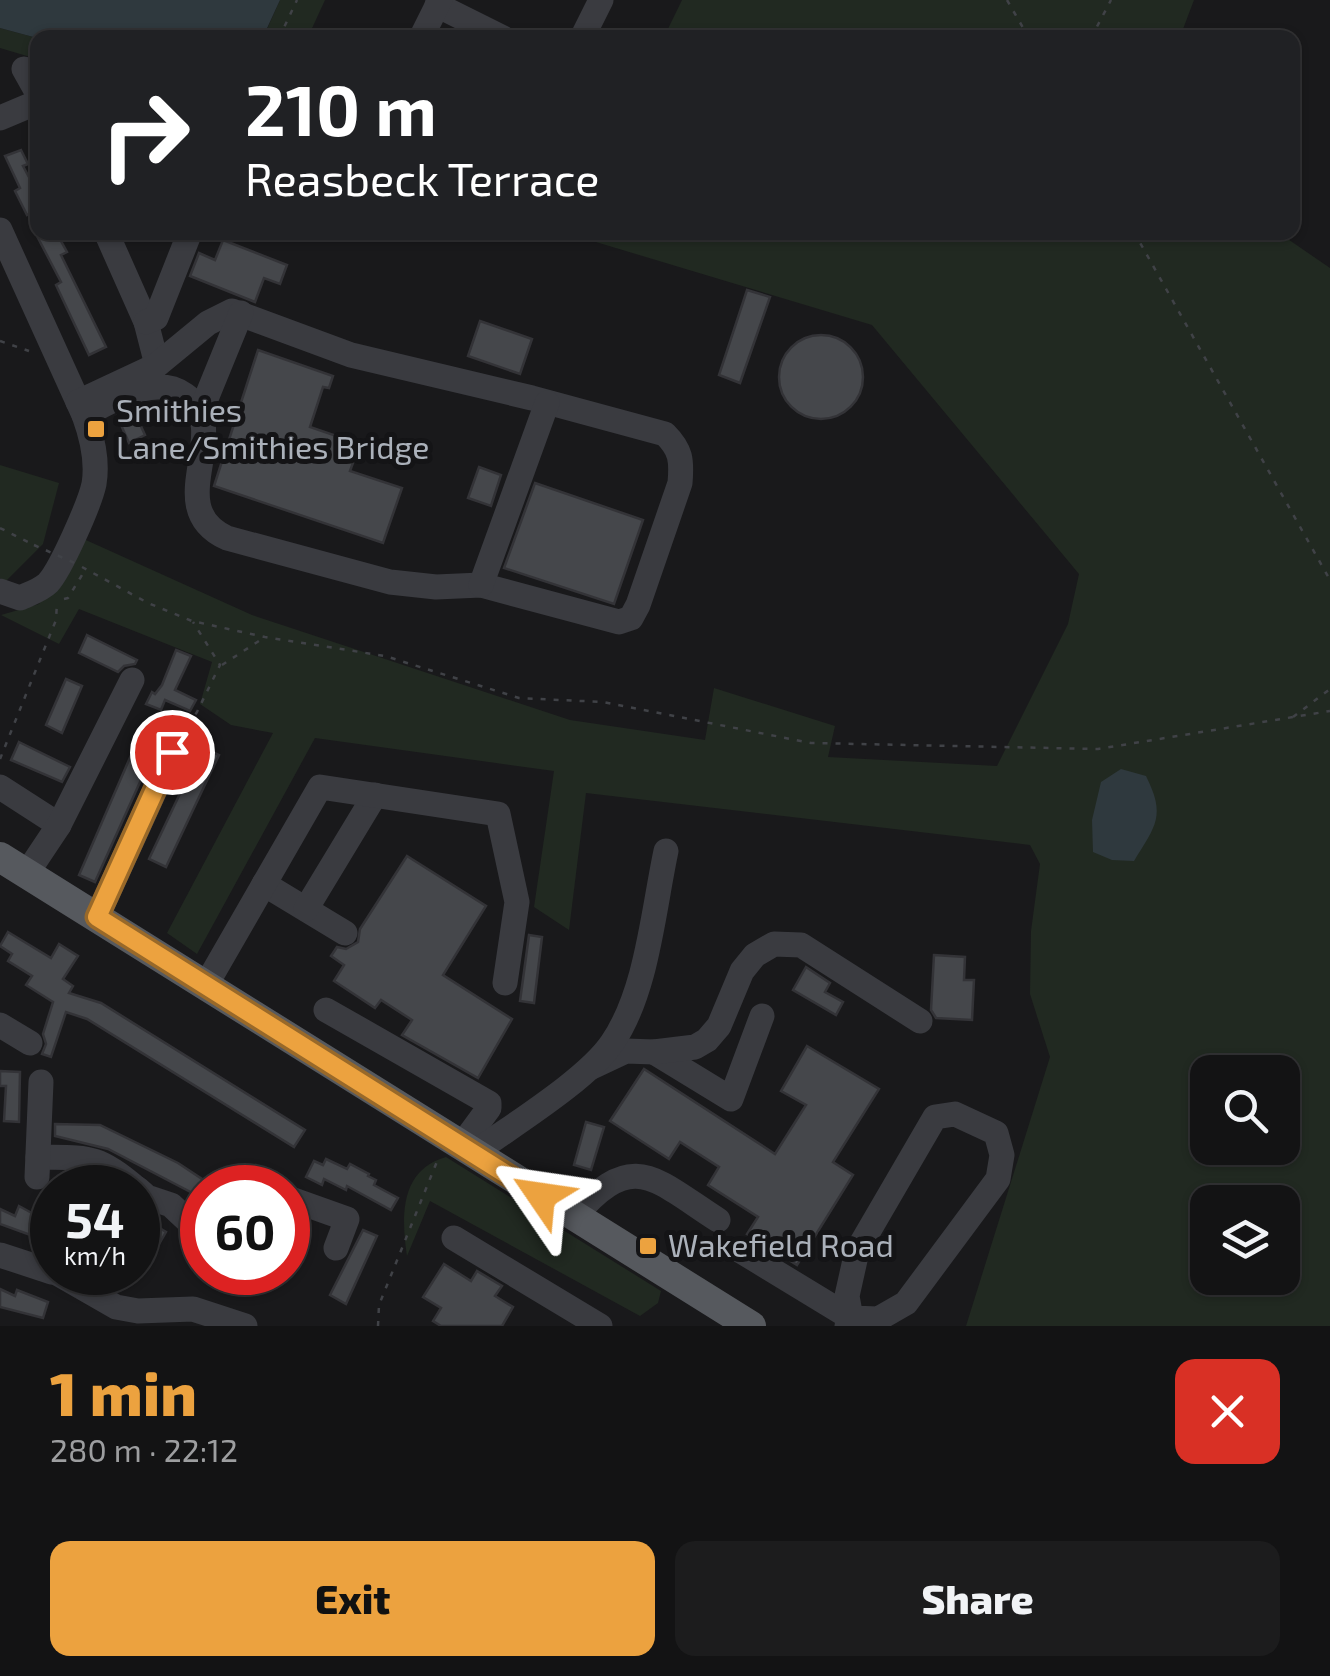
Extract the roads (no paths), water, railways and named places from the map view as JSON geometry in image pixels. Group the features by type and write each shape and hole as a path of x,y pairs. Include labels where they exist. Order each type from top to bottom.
{"main road":[{"path":"0,856 740,1323"}],"street":[{"path":"586,30 601,0"},
{"path":"424,30 439,2 489,30"},
{"path":"24,69 30,80"},
{"path":"0,118 30,105"},
{"path":"0,230 81,409 92,440 94,486 62,560 47,584 20,598 0,591"},
{"path":"110,240 146,322 157,366"},
{"path":"146,322 156,318 187,240"},
{"path":"81,409 157,366 224,313 240,312 351,355 665,434 679,448 680,483 630,618 619,622 481,585 390,582 216,533 202,516 198,503 196,483 204,436 202,411 240,312"},
{"path":"81,409 158,386 179,391 202,411"},
{"path":"481,585 547,403"},
{"path":"27,873 60,825 132,680"},
{"path":"97,917 172,752"},
{"path":"206,985 320,786 498,814 517,902 506,983"},
{"path":"0,788 60,825"},
{"path":"306,910 375,795"},
{"path":"592,1067 612,1044 634,1003 666,851"},
{"path":"264,884 345,933"},
{"path":"460,1146 626,1050 654,1052 695,1047 707,1040 719,1026 742,971 755,955 774,944 801,946 920,1021"},
{"path":"326,1010 488,1104 489,1108 460,1146"},
{"path":"654,1052 731,1099 762,1016"},
{"path":"0,1025 30,1044"},
{"path":"38,1165 41,1082"},
{"path":"741,1252 850,1322 878,1319 906,1302 998,1179 1002,1154 996,1133 955,1114 935,1117 857,1251 847,1296 850,1322"},
{"path":"55,1165 94,1158 108,1165"},
{"path":"574,1217 599,1188 624,1175 656,1180 718,1220"},
{"path":"310,1206 348,1219 336,1248"},
{"path":"454,1238 600,1326"},
{"path":"0,1256 30,1265"},
{"path":"111,1295 127,1309 193,1310 245,1326"}],"place":[{"name":"Smithies Lane/Smithies Bridge","path":"96,429"},
{"name":"Wakefield Road","path":"648,1246"}]}
